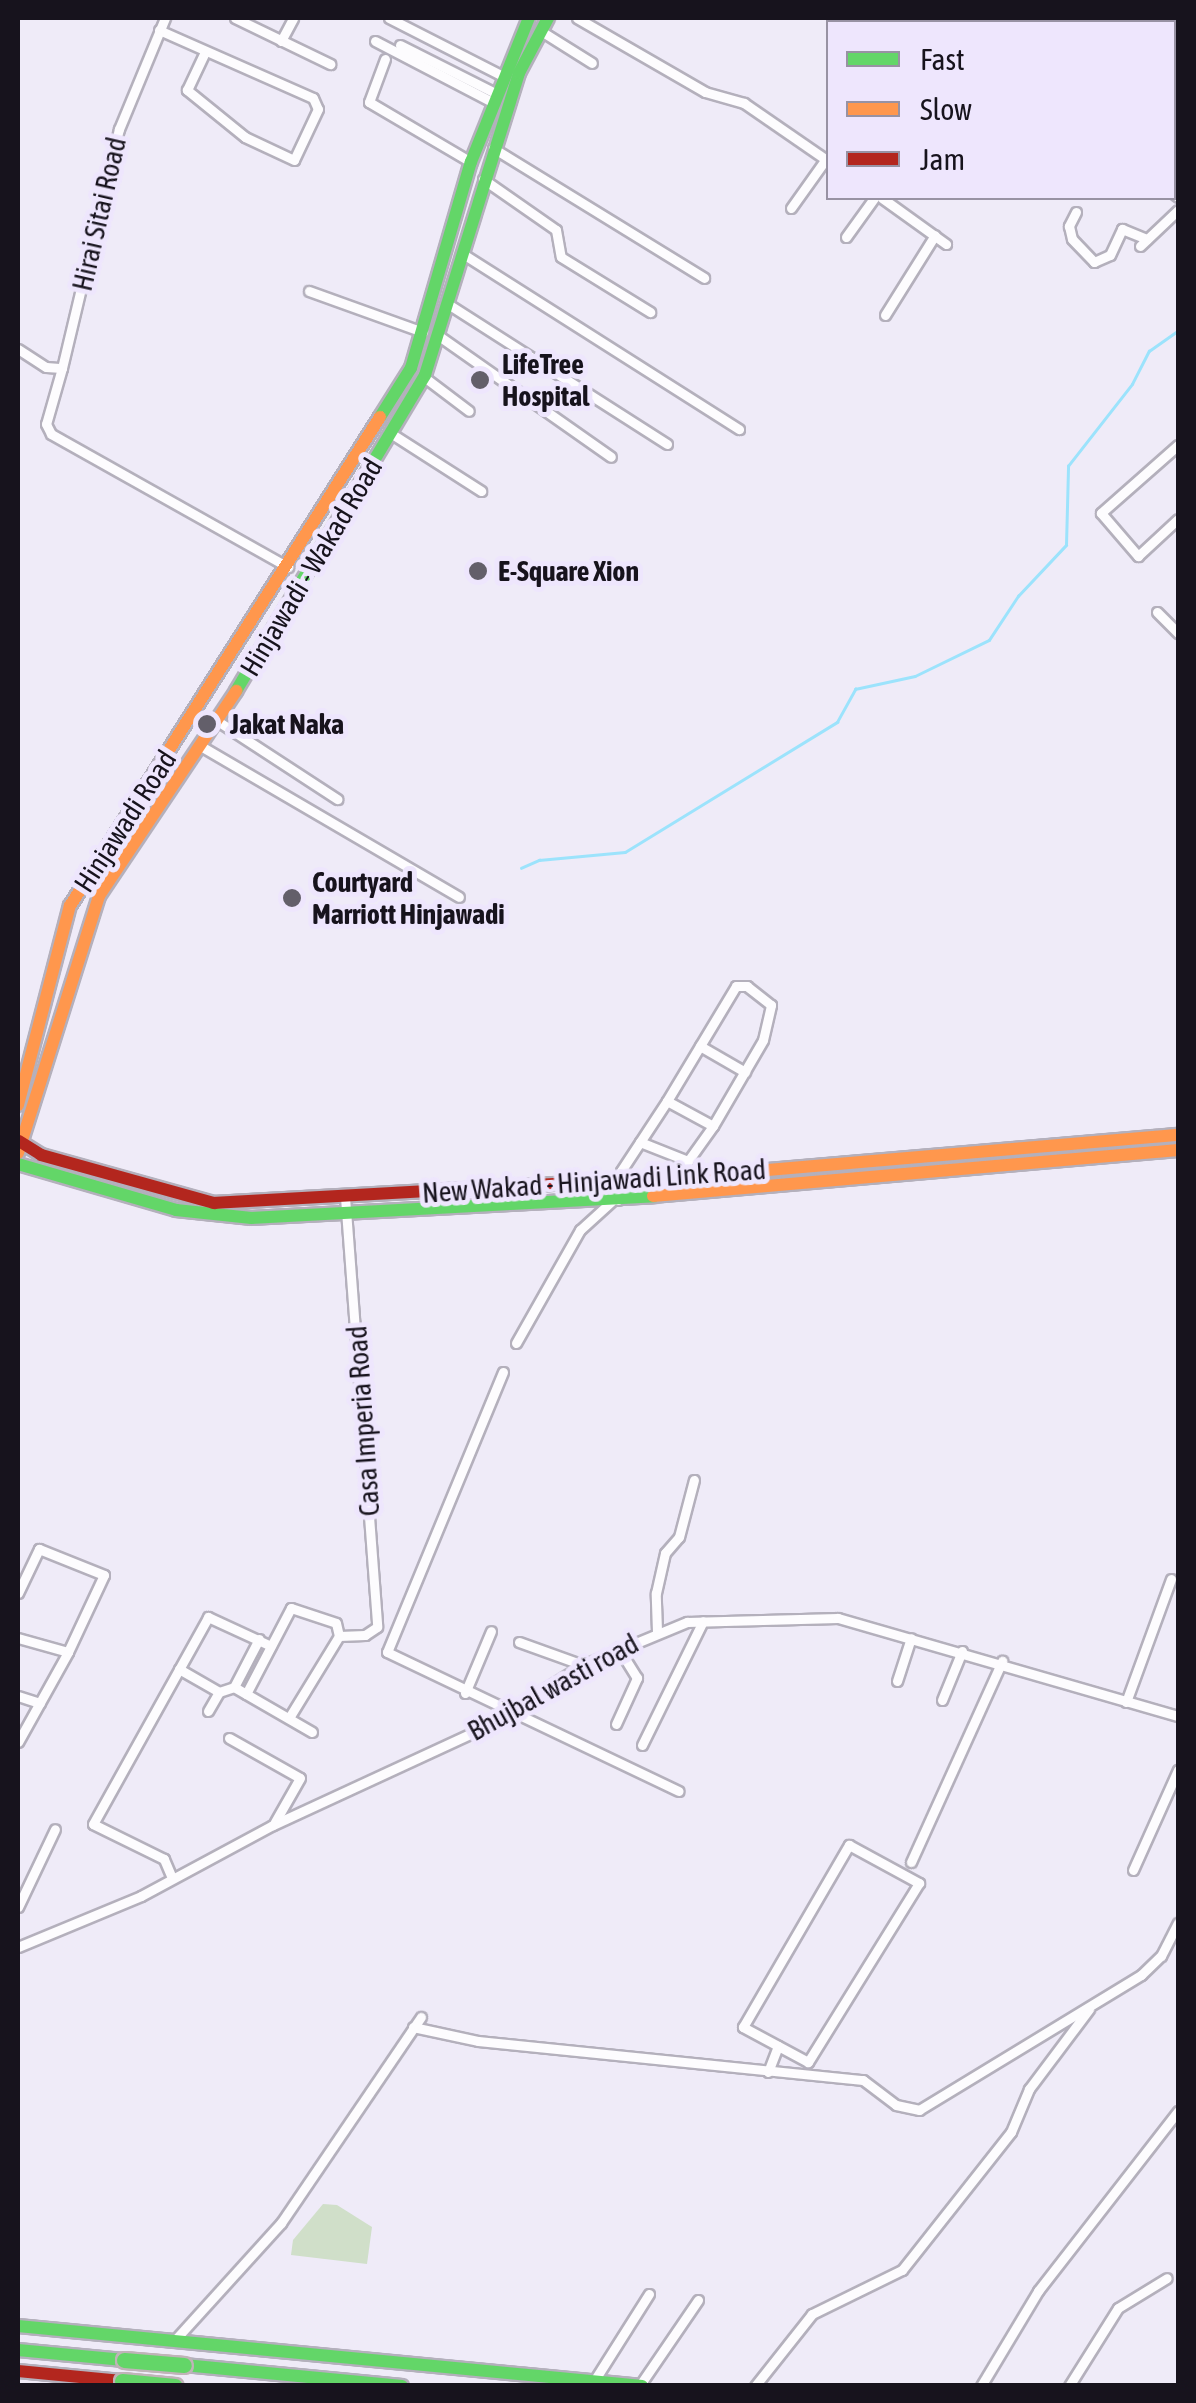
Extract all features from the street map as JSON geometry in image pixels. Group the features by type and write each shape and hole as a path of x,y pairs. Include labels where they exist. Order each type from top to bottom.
{"main road":[{"name":"Hinjawadi Road","path":"18,1105 70,906 289,567 431,334 471,162 501,75 529,18"},
{"name":"Hinjawadi - Wakad Road","path":"18,1145 98,896 216,720 424,377 431,334 448,304 493,148 545,24"},
{"name":"New Wakad - Hinjawadi Link Road","path":"18,1164 212,1218 346,1215 619,1200 1178,1135"},
{"name":"New Wakad - Hinjawadi Link Road","path":"18,1145 214,1203 1178,1150"},
{"path":"18,2326 642,2385"},
{"path":"152,2386 162,2348 174,2341"},
{"path":"18,2371 171,2386 179,2352 174,2341"},
{"path":"18,2350 402,2386"}],"street":[{"name":"Hirai Sitai Road","path":"165,18 119,129 46,424 51,434 289,567"},
{"path":"235,18 330,64"},
{"path":"281,41 293,18"},
{"path":"389,18 501,75"},
{"path":"577,18 705,92 744,102 823,165 791,208"},
{"path":"545,24 592,63"},
{"path":"159,30 313,98 318,109 294,160 244,137 187,90 205,52"},
{"path":"376,41 494,97"},
{"path":"400,45 494,97"},
{"path":"386,58 369,102 471,162"},
{"path":"493,148 704,278"},
{"path":"483,180 556,230 560,257 650,312"},
{"path":"846,237 871,200"},
{"path":"874,200 946,244"},
{"path":"1076,212 1068,226 1072,239 1094,262 1110,254 1122,229 1144,242 1178,210"},
{"path":"885,314 935,234"},
{"path":"463,254 739,429"},
{"path":"309,291 431,334 612,458"},
{"path":"448,304 667,444"},
{"path":"18,350 46,366 62,368"},
{"path":"424,377 469,411"},
{"path":"392,434 482,492"},
{"path":"1178,444 1101,513 1138,556 1178,519"},
{"path":"1157,612 1178,633"},
{"path":"216,720 337,799"},
{"path":"199,745 459,897"},
{"path":"516,1343 580,1230 619,1200 628,1162 640,1142 668,1101 736,986 746,986 772,1012 745,1072 713,1126 688,1160 640,1142"},
{"path":"700,1046 745,1072"},
{"path":"668,1101 713,1126"},
{"name":"Casa Imperia Road","path":"346,1197 377,1627"},
{"path":"502,1372 386,1652 465,1693 679,1791"},
{"path":"657,1631 656,1593 665,1553 679,1538 694,1480"},
{"path":"18,1593 38,1549 104,1575 68,1652 18,1742"},
{"path":"1126,1702 1171,1579"},
{"path":"246,1694 296,1606 336,1623 339,1636 290,1718"},
{"path":"172,1878 164,1859 93,1824 208,1616 271,1646"},
{"name":"Bhujbal wasti road","path":"18,1947 172,1878 273,1824 508,1711 583,1664 657,1631 703,1621 838,1618 962,1650 1178,1716"},
{"path":"642,1745 703,1621"},
{"path":"339,1636 364,1635 377,1627 394,1632"},
{"path":"465,1693 491,1631"},
{"path":"18,1638 68,1652"},
{"path":"896,1681 911,1638"},
{"path":"208,1710 218,1692 234,1687 260,1639"},
{"path":"519,1642 583,1664"},
{"path":"616,1724 636,1678 618,1648"},
{"path":"942,1700 962,1650"},
{"path":"911,1862 1002,1662"},
{"path":"179,1669 218,1692"},
{"path":"234,1687 312,1732"},
{"path":"18,1696 40,1703"},
{"path":"229,1738 300,1778 273,1824"},
{"path":"1134,1870 1178,1770"},
{"path":"18,1907 55,1829"},
{"path":"849,1844 920,1882 808,2062 778,2046 743,2028 849,1844"},
{"path":"414,2027 478,2042 862,2080 896,2105 920,2110 1156,1962 1178,1923"},
{"path":"755,2386 812,2314 902,2270 1011,2132 1030,2090 1094,2002"},
{"path":"174,2341 281,2223 421,2017"},
{"path":"768,2072 778,2046"},
{"path":"980,2386 1038,2291 1178,2111"},
{"path":"1069,2386 1118,2308 1167,2278"},
{"path":"594,2381 648,2294"},
{"path":"642,2385 698,2300"}],"green space":[{"path":"323,2204 337,2205 372,2227 367,2264 291,2255 293,2240"}],"waterway":[{"path":"521,868 539,860 625,852 837,722 855,689 915,676 989,640 1018,596 1066,545 1068,466 1132,384 1149,351 1178,331"}],"traffic: fast":[{"path":"380,417 411,368 471,162 529,18"},
{"path":"236,691 425,375 519,73 548,18"},
{"path":"18,1164 176,1210 252,1218 653,1196"},
{"path":"18,2326 642,2386"},
{"path":"18,2350 124,2360"},
{"path":"124,2360 184,2365"},
{"path":"184,2365 402,2386"},
{"path":"122,2381 175,2386"}],"traffic: slow":[{"path":"18,1105 70,906 380,417"},
{"path":"18,1153 99,896 236,691"},
{"path":"686,1177 1178,1135"},
{"path":"653,1196 1178,1150"}],"traffic: jam":[{"path":"19,1141 41,1155 214,1203 686,1177"},
{"path":"18,2371 122,2381"}],"place":[{"name":"LifeTree Hospital","path":"480,380"},
{"name":"E-Square Xion","path":"478,571"},
{"name":"Jakat Naka","path":"207,724"},
{"name":"Courtyard Marriott Hinjawadi","path":"292,898"}]}
